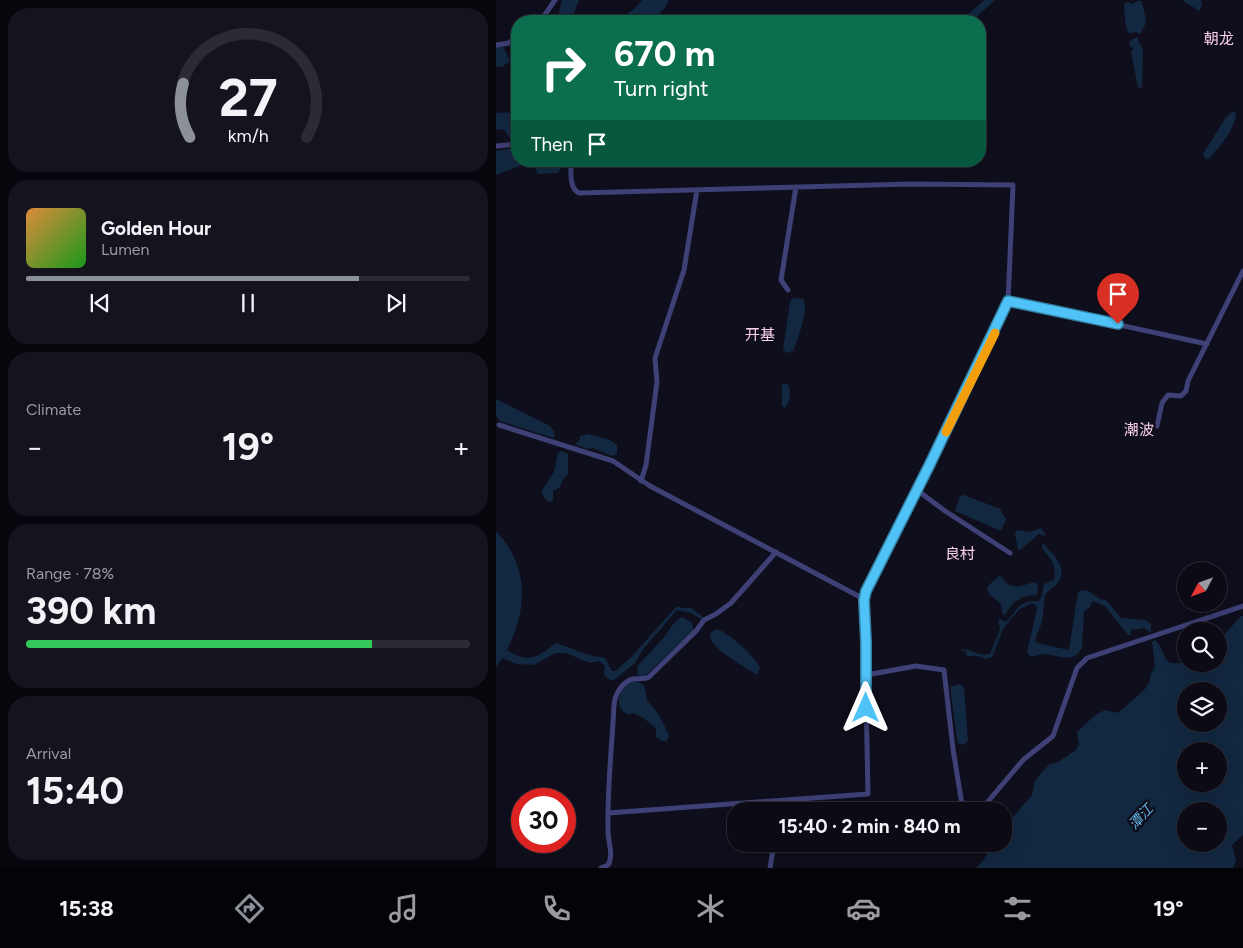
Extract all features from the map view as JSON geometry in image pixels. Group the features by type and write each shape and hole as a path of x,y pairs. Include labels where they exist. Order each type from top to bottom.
{"street":[{"path":"545,15 555,0"},
{"path":"496,45 511,41"},
{"path":"496,146 511,145"},
{"path":"571,167 572,186 575,191 580,193 911,184 1013,185 1008,301 1003,315 866,591 864,599 868,794 608,813"},
{"path":"788,290 781,280 796,187"},
{"path":"641,481 646,465 657,382 655,358 684,270 697,190"},
{"path":"1157,426 1163,399 1168,394 1181,396 1184,394 1188,381 1208,344 1218,318 1243,271"},
{"path":"1008,301 1208,344"},
{"path":"499,425 612,461 641,481 864,599"},
{"path":"917,490 945,511 1010,553"},
{"path":"601,868 608,865 611,857 608,813 614,708 617,693 630,680 649,676 696,631 704,620 731,603 776,552"},
{"path":"987,802 1023,760 1053,736 1077,668 1081,663 1096,655 1243,606"},
{"path":"866,676 916,666 944,670 962,802"},
{"path":"770,868 773,852"}],"water":[{"path":"562,0 579,0 574,13 558,15"},
{"path":"642,0 669,0 665,8 658,15 624,15"},
{"path":"984,0 995,0 979,15 968,15"},
{"path":"1182,0 1201,0 1202,5 1199,11"},
{"path":"1137,1 1142,3 1146,23 1140,34 1135,32 1130,34 1126,24 1124,4 1128,2 1133,4"},
{"path":"1137,37 1143,50 1142,87 1138,88 1131,51 1134,48 1129,43"},
{"path":"503,46 510,61 502,67 496,67 496,47"},
{"path":"1233,111 1236,113 1230,131 1210,158 1206,159 1203,154 1226,117"},
{"path":"511,112 511,138 504,130 496,129 496,113"},
{"path":"511,148 511,167 517,167 496,175 496,151"},
{"path":"526,167 562,167 558,173 538,174 535,168"},
{"path":"793,298 803,299 805,310 793,351 788,353 783,350 790,302"},
{"path":"782,384 787,384 790,389 789,399 785,408 782,406"},
{"path":"496,399 550,426 554,431 555,437 553,438 500,421 496,416"},
{"path":"588,434 610,440 617,445 617,454 611,456 593,448 587,449 575,444 580,440 580,436"},
{"path":"561,451 568,454 568,474 563,479 560,487 553,491 553,501 550,502 546,500 541,492 554,472 558,453"},
{"path":"964,495 1000,509 1006,520 1001,531 955,511 960,496"},
{"path":"1041,528 1046,536 1039,534 1020,550 1018,549 1015,534 1017,530 1029,532"},
{"path":"496,531 507,544 515,558 520,573 522,588 519,619 507,650 521,657 527,658 538,655 556,643 589,655 605,658 612,671 616,671 677,606 691,608 703,617 701,619 691,613 677,610 644,648 635,663 614,680 610,680 604,675 605,666 599,661 590,663 566,653 555,653 534,665 517,664 502,658 496,667"},
{"path":"1043,543 1055,556 1062,572 1057,584 1045,595 1042,622 1035,640 1037,643 1069,650 1078,592 1082,590 1106,600 1121,618 1145,620 1151,624 1151,633 1144,628 1131,630 1130,635 1128,635 1105,606 1093,601 1089,608 1084,611 1082,648 1079,653 1070,657 1042,654 1031,657 1027,652 1037,609 1037,606 1032,603 1020,609 1004,627 992,657 986,659 977,656 967,656 965,651 961,649 985,655 990,654 1000,629 998,621 1000,619 1006,622 1016,609 1023,604 1039,601 1044,584 1054,580 1054,566 1042,548"},
{"path":"999,576 1011,586 1022,586 1036,582 1037,593 1036,595 1023,597 1013,603 1004,616 1001,604 990,595 987,589"},
{"name":"潭江","path":"1243,616 1243,835 1232,845 1236,860 1233,868 976,868 988,852 1012,852 1012,818 1032,795 1035,781 1042,772 1050,764 1058,762 1076,750 1079,744 1077,732 1100,713 1105,711 1119,712 1145,689 1155,666 1152,642 1155,640 1158,643 1170,663 1177,663 1177,672 1227,672 1227,631"},
{"path":"682,617 692,623 694,630 647,674 641,677 638,675 637,667 661,641 674,623"},
{"path":"717,629 735,640 748,652 760,668 757,675 716,646 711,639 711,634"},
{"path":"635,681 644,685 647,700 659,715 669,735 667,741 662,741 656,737 656,729 645,719 633,713 629,715 620,707 619,696 621,691 629,683"},
{"path":"960,684 964,688 968,740 964,745 958,743 957,739 950,687"}],"slow traffic":[{"path":"946,432 995,333"}],"district":[{"name":"朝龙","path":"1219,39"},
{"name":"开基","path":"760,335"},
{"name":"潮波","path":"1139,430"},
{"name":"良村","path":"960,554"}],"route":[{"path":"866,708 864,596 1003,315 1008,301 1118,324"}]}
